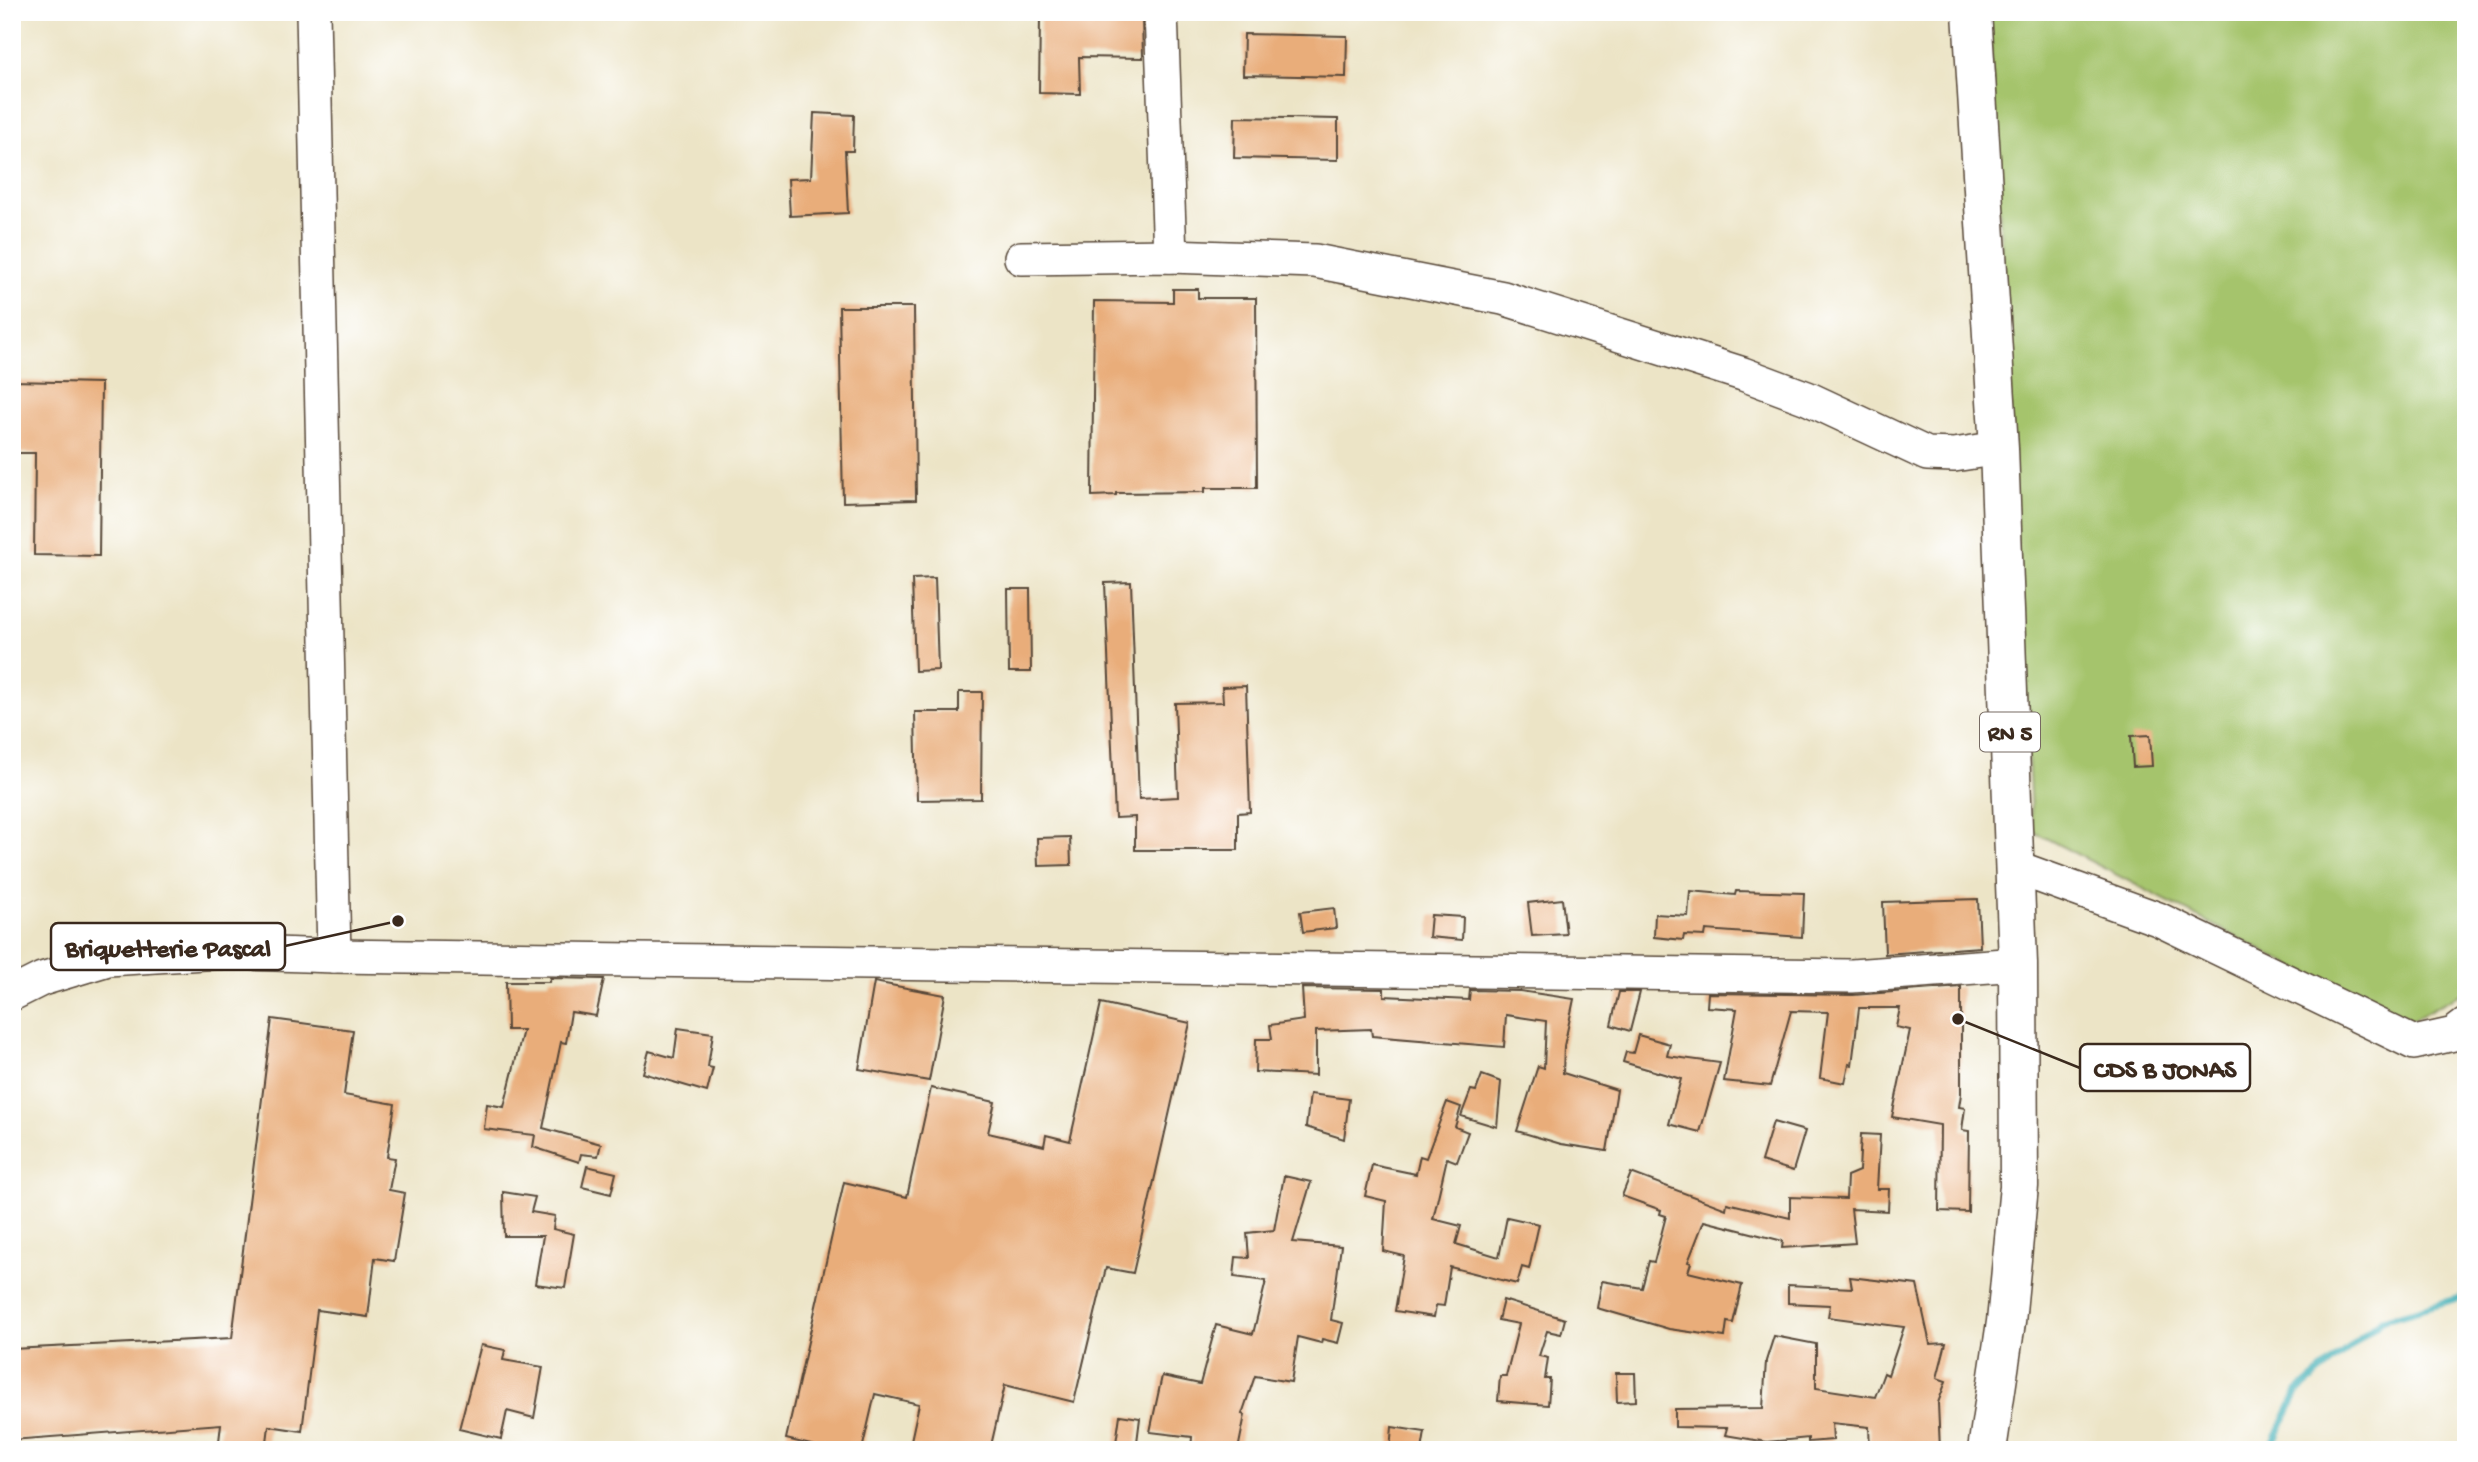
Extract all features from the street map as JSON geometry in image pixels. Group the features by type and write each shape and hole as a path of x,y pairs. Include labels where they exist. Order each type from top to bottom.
{"main road":[{"name":"RN 5","path":"1972,12 1999,448 2018,964 2020,1186 2006,1322 1987,1450"}],"street":[{"path":"313,12 334,956"},
{"path":"1161,12 1170,256"},
{"path":"1021,258 1170,256 1315,261 1503,298 1743,374 1807,398 1927,454 1954,455 1999,448"},
{"path":"2015,867 2158,919 2414,1043 2455,1034 2466,1025"},
{"path":"12,994 42,979 108,959 220,952 334,956 1852,976 2018,964"}],"green space":[{"path":"1989,12 2466,12 2466,991 2404,1024 2032,831"}],"building":[{"path":"1040,17 1142,17 1143,58 1079,57 1080,94 1039,93"},
{"path":"1244,34 1347,36 1346,77 1243,75"},
{"path":"814,113 854,115 853,151 845,151 848,213 790,216 788,179 811,178"},
{"path":"1235,117 1338,119 1338,160 1234,158"},
{"path":"1173,289 1198,289 1198,298 1256,298 1257,488 1205,488 1205,492 1116,493 1092,496 1094,301 1173,302"},
{"path":"839,307 914,307 916,500 843,502"},
{"path":"12,381 101,383 99,556 34,555 35,453 12,453"},
{"path":"935,578 938,670 915,671 912,579"},
{"path":"1131,582 1139,799 1178,797 1175,703 1223,702 1222,687 1246,686 1250,812 1238,813 1238,850 1135,850 1135,817 1115,818 1105,583"},
{"path":"1008,589 1030,589 1031,672 1009,672"},
{"path":"959,692 982,692 981,799 917,800 915,712 959,712"},
{"path":"2150,735 2152,766 2133,767 2131,736"},
{"path":"1070,837 1071,865 1038,866 1037,838"},
{"path":"1690,891 1735,895 1736,891 1804,893 1802,937 1706,930 1705,936 1684,935 1683,940 1654,937 1655,914 1688,916"},
{"path":"1562,899 1566,934 1532,936 1528,903"},
{"path":"1978,899 1980,947 1885,954 1883,902"},
{"path":"1334,908 1336,928 1303,932 1300,912"},
{"path":"1431,915 1463,917 1462,940 1429,937"},
{"path":"550,978 604,979 596,1016 571,1012 566,1043 561,1042 543,1128 601,1144 598,1156 581,1154 579,1162 533,1147 535,1135 484,1129 487,1104 504,1107 523,1030 507,1030 506,982 549,982"},
{"path":"874,982 945,995 929,1081 859,1069"},
{"path":"1961,987 1959,1107 1965,1108 1962,1130 1969,1131 1968,1212 1939,1211 1940,1125 1892,1117 1910,1030 1896,1027 1900,1008 1859,1008 1852,1065 1849,1064 1845,1083 1820,1078 1828,1012 1791,1011 1770,1086 1724,1081 1737,1009 1707,1007 1708,993 1853,995"},
{"path":"1302,988 1384,989 1384,996 1469,1000 1470,990 1520,991 1574,999 1564,1046 1563,1073 1617,1090 1607,1151 1561,1144 1517,1131 1538,1066 1544,1068 1546,1021 1506,1015 1504,1047 1372,1036 1371,1029 1316,1031 1316,1075 1255,1072 1256,1039 1272,1039 1270,1025 1304,1020"},
{"path":"1619,992 1640,992 1630,1031 1611,1025"},
{"path":"1101,1003 1190,1023 1133,1273 1106,1268 1074,1402 1005,1385 990,1450 928,1450 910,1445 919,1404 875,1394 862,1450 832,1450 786,1439 844,1182 907,1197 931,1088 995,1102 988,1133 1044,1146 1046,1135 1070,1141"},
{"path":"272,1019 353,1030 344,1095 395,1104 387,1157 395,1158 389,1190 405,1193 394,1261 375,1258 368,1317 317,1310 302,1431 269,1426 266,1450 218,1450 221,1424 12,1440 12,1349 232,1338"},
{"path":"678,1028 713,1033 708,1067 713,1068 707,1092 643,1073 649,1051 674,1058"},
{"path":"1638,1035 1670,1044 1667,1056 1720,1063 1700,1132 1669,1124 1681,1079 1623,1062 1626,1052 1633,1053"},
{"path":"1482,1075 1501,1082 1497,1127 1461,1116 1471,1090 1476,1091"},
{"path":"1310,1094 1349,1099 1344,1139 1306,1127"},
{"path":"1447,1102 1461,1107 1455,1127 1468,1132 1457,1162 1447,1158 1433,1219 1461,1226 1456,1244 1499,1257 1507,1217 1539,1224 1529,1269 1522,1267 1517,1284 1450,1267 1444,1306 1436,1305 1434,1317 1395,1311 1404,1256 1383,1251 1386,1201 1365,1196 1372,1165 1416,1174 1420,1156 1426,1158"},
{"path":"1773,1122 1805,1131 1793,1171 1761,1161"},
{"path":"1861,1134 1880,1135 1877,1189 1889,1189 1888,1211 1851,1209 1855,1243 1782,1248 1783,1241 1704,1221 1688,1262 1691,1263 1688,1272 1742,1285 1733,1323 1727,1322 1725,1337 1669,1329 1597,1308 1602,1281 1642,1288 1649,1261 1654,1262 1666,1216 1660,1214 1661,1210 1622,1196 1631,1173 1726,1209 1727,1203 1790,1218 1790,1197 1846,1199 1847,1176 1859,1171"},
{"path":"587,1166 616,1173 611,1194 582,1187"},
{"path":"1284,1176 1311,1182 1293,1242 1341,1246 1331,1320 1343,1323 1338,1343 1322,1339 1321,1343 1298,1337 1291,1382 1255,1376 1242,1414 1245,1415 1238,1450 1191,1450 1192,1437 1150,1432 1162,1376 1200,1384 1216,1325 1253,1334 1266,1281 1234,1277 1236,1257 1249,1258 1247,1233 1274,1230"},
{"path":"503,1192 535,1197 531,1212 555,1216 553,1229 574,1234 565,1288 535,1284 543,1236 504,1236"},
{"path":"1850,1277 1917,1285 1930,1344 1946,1343 1937,1378 1946,1381 1938,1403 1940,1450 1870,1450 1869,1427 1832,1423 1833,1440 1808,1442 1808,1438 1767,1442 1725,1435 1727,1428 1675,1427 1675,1409 1763,1408 1766,1361 1774,1336 1816,1344 1816,1388 1875,1397 1884,1373 1888,1375 1904,1327 1828,1317 1830,1305 1788,1303 1788,1285 1852,1288"},
{"path":"1503,1300 1565,1319 1561,1334 1547,1331 1539,1356 1548,1358 1545,1379 1550,1379 1548,1405 1498,1401 1500,1376 1506,1376 1519,1324 1498,1320"},
{"path":"481,1345 505,1350 503,1360 543,1367 534,1418 507,1411 501,1439 459,1429"},
{"path":"1616,1373 1635,1373 1636,1401 1617,1402"},
{"path":"1120,1415 1140,1418 1136,1450 1115,1450"},
{"path":"1392,1427 1425,1432 1422,1450 1390,1450"}],"waterway":[{"path":"2270,1450 2298,1391 2382,1320 2466,1296"}],"place":[{"name":"Briquetterie Pascal","path":"398,921"},
{"name":"CDS B JONAS","path":"1958,1019"}]}
